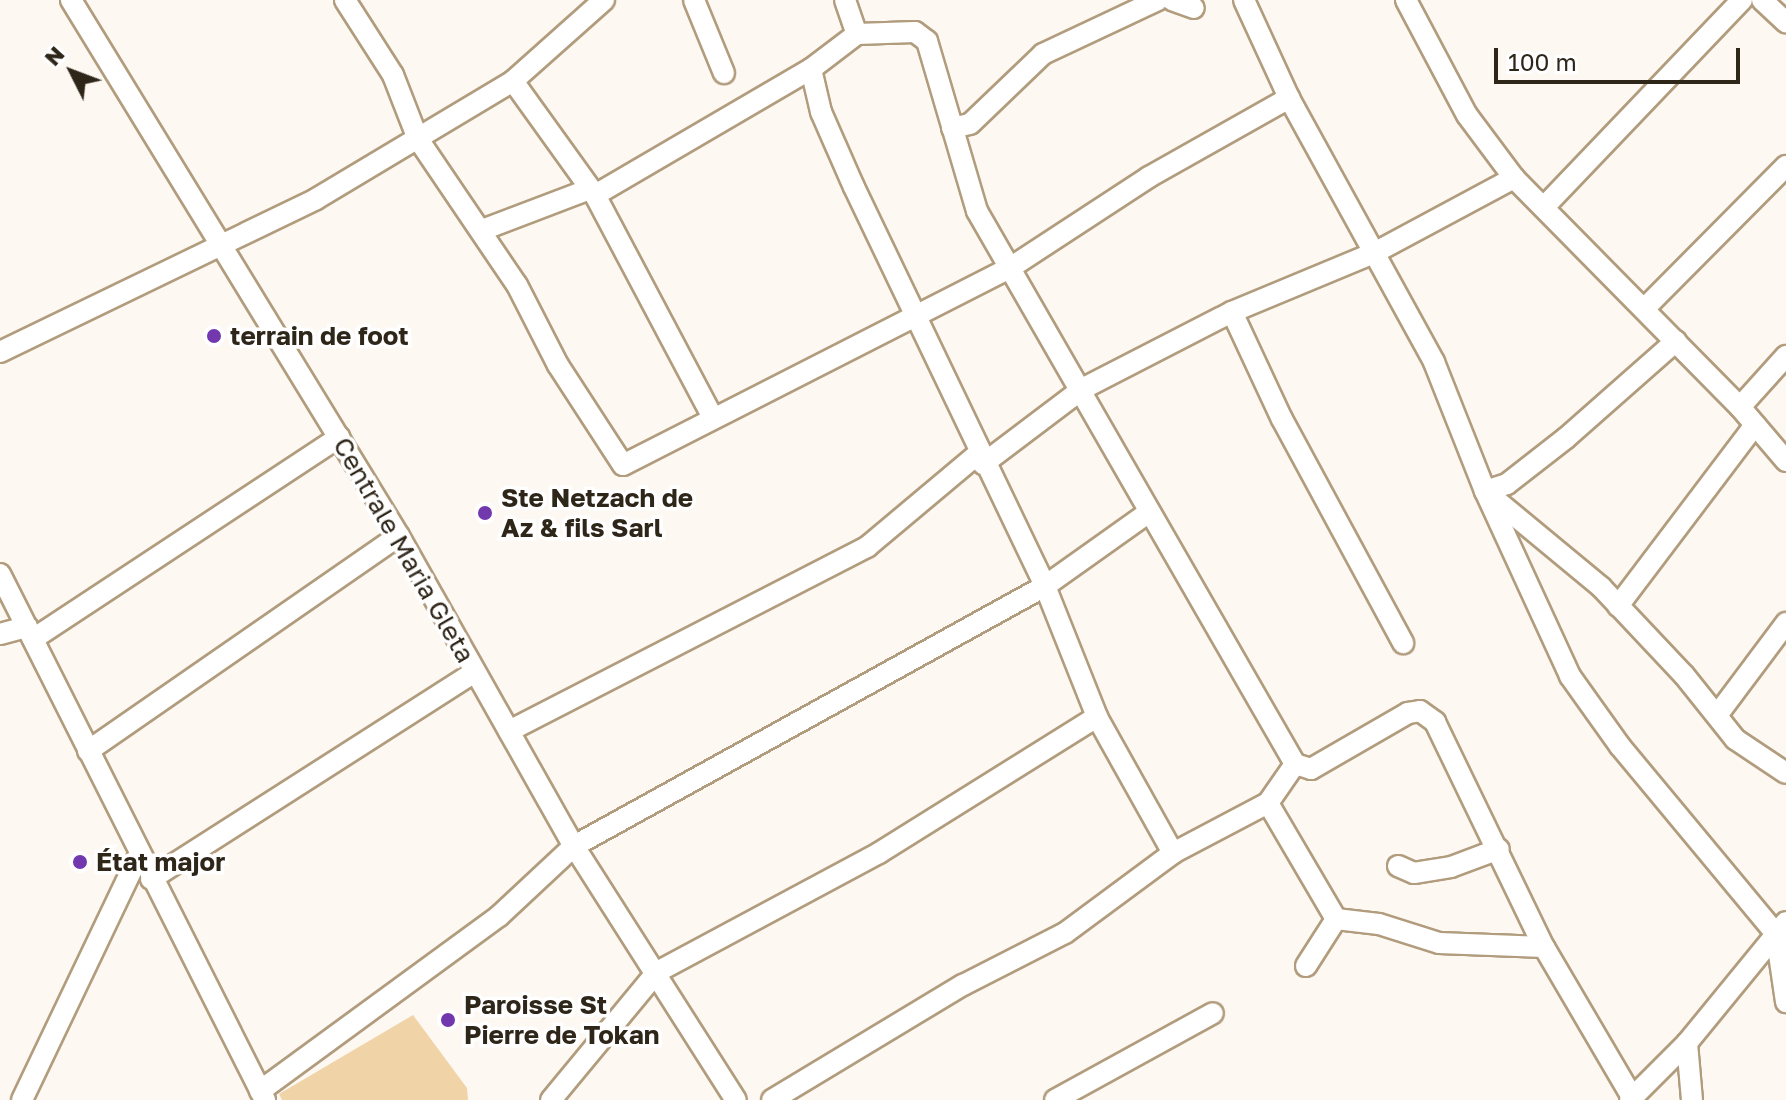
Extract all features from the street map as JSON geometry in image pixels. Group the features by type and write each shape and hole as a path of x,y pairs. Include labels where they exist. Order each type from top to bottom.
{"street":[{"name":"Centrale Maria Gleta","path":"71,0 399,536 574,846 736,1100"},
{"path":"0,352 217,243 316,199 513,81 604,0"},
{"path":"694,0 724,73"},
{"path":"845,0 857,34"},
{"path":"952,128 970,124 1043,54 1158,0"},
{"path":"1172,0 1194,8"},
{"path":"1244,0 1289,98 1434,362 1485,491 1570,676 1620,746 1781,928 1786,1002"},
{"path":"1406,0 1467,115 1514,178 1740,407 1786,461"},
{"path":"1545,206 1742,0"},
{"path":"1762,0 1786,22"},
{"path":"354,3 393,75 418,139 482,230 558,365 623,465 712,416 915,320 1010,268 1149,177 1289,98"},
{"path":"482,230 592,192 811,69 857,34 915,32 927,41 977,211 1295,764 1311,769 1408,713 1420,711 1435,722 1544,947 1631,1098 1687,1043 1781,928"},
{"path":"811,69 821,112 980,459 1045,586 1097,717 1173,853"},
{"path":"513,81 592,192 712,416"},
{"path":"1644,309 1786,166"},
{"path":"509,731 867,547 980,459 1082,389 1232,312 1374,253 1514,178"},
{"path":"1232,312 1403,643"},
{"path":"1485,491 1507,484 1566,438 1676,341"},
{"path":"1740,407 1786,356"},
{"path":"1618,606 1755,425"},
{"path":"0,634 30,633 339,437"},
{"path":"1485,491 1618,606 1718,714 1735,739 1786,773"},
{"path":"0,574 263,1096 499,916 574,846 1045,586 1149,512"},
{"path":"88,751 399,536"},
{"path":"1718,714 1786,623"},
{"path":"151,879 475,672"},
{"path":"551,1100 657,972 879,853 1097,717"},
{"path":"772,1100 963,985 1065,933 1173,853 1268,803 1295,764"},
{"path":"1268,803 1336,919"},
{"path":"1398,866 1414,873 1451,867 1499,849"},
{"path":"22,1100 139,855"},
{"path":"1336,919 1379,924 1439,943 1544,947"},
{"path":"1306,966 1336,919"},
{"path":"1055,1100 1213,1013"},
{"path":"1687,1043 1692,1100"}],"shaded area":[{"path":"413,1015 467,1088 468,1100 282,1100 279,1094"}],"place":[{"name":"terrain de foot","path":"214,336"},
{"name":"Ste Netzach de Az & fils Sarl","path":"485,513"},
{"name":"État major","path":"80,862"},
{"name":"Paroisse St Pierre de Tokan","path":"448,1020"}]}
